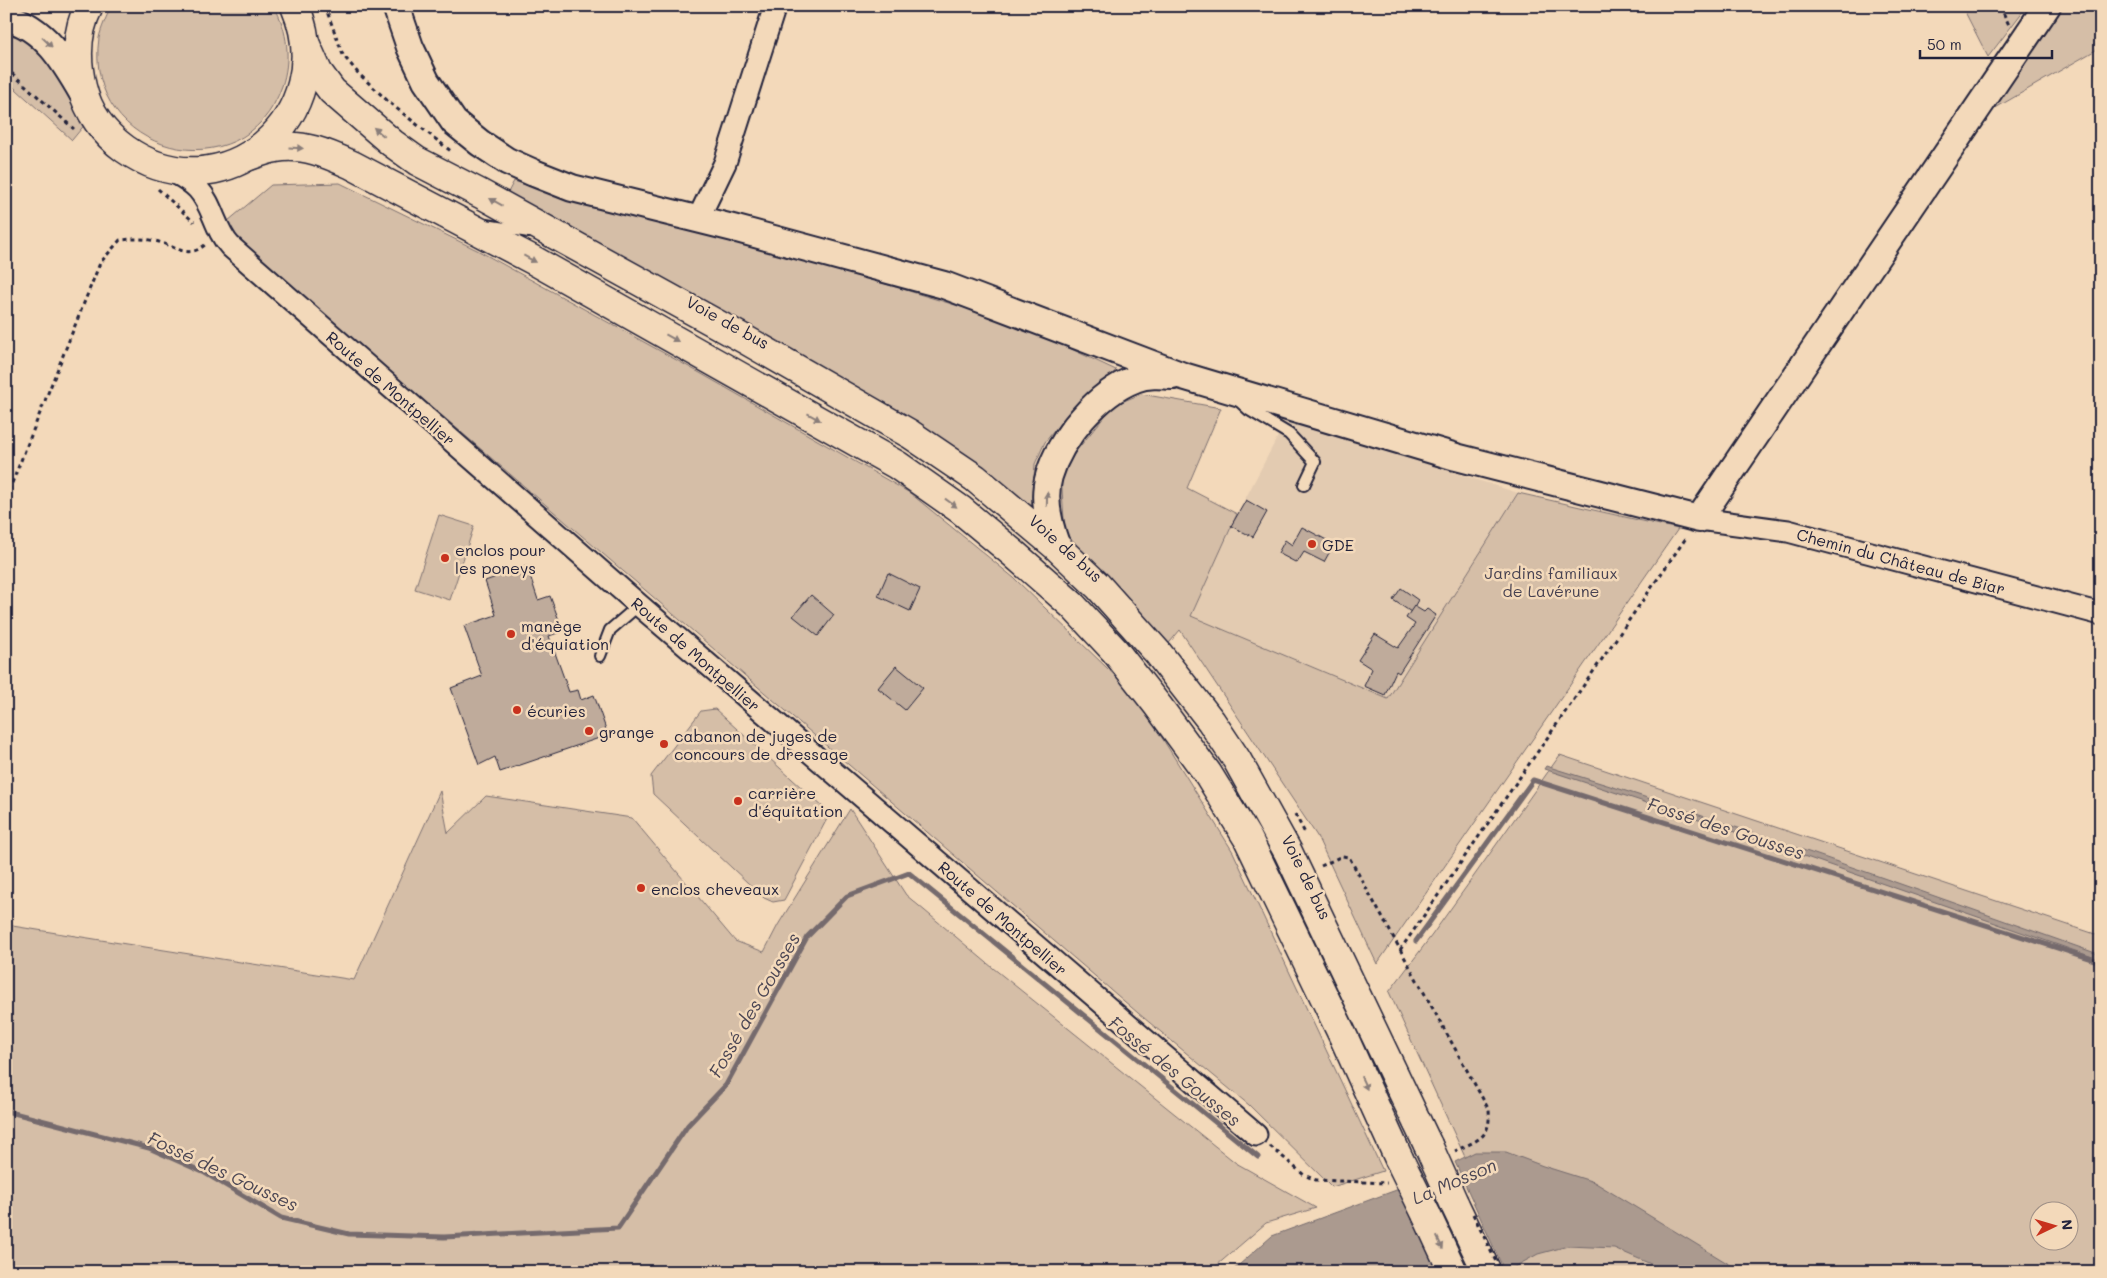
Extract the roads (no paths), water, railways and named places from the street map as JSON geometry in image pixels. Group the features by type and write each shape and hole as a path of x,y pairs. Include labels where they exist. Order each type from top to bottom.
{"main road":[{"path":"89,6 78,41 78,70 85,97 98,122 118,144 150,163 169,169 211,170 276,148 300,147 327,154 352,165 535,261 897,464 961,510 1072,605 1114,652 1158,706 1208,774 1248,839 1344,1038 1487,1272"},
{"path":"240,160 270,140 287,120 300,97 306,71 306,45 302,21 295,6"},
{"path":"306,45 318,72 332,91 392,143 417,161 482,194 746,340 910,434 975,478 1057,547 1118,606 1158,653 1211,721 1237,760 1288,852 1362,1011 1418,1157 1453,1272"}],"street":[{"path":"396,6 410,47 426,81 454,122 480,143 507,161 572,188 698,219 944,285 1183,376 1456,457 1699,519 2047,6"},
{"path":"698,219 724,163 775,6"},
{"path":"6,17 33,29 50,42 85,97"},
{"name":"Route de Montpellier","path":"214,230 213,189 218,178 240,160"},
{"name":"Route de Montpellier","path":"169,169 198,190 208,204 214,230 230,246 639,605 1256,1135"},
{"path":"1118,351 1137,378"},
{"path":"1057,547 1050,528 1046,499 1049,476 1063,444 1088,412 1117,387 1137,378 1155,375 1183,376"},
{"name":"Chemin du Château de Biar","path":"1699,519 1788,531 2101,614"}],"lane":[{"path":"1227,389 1249,410 1289,434 1316,462 1304,485"},
{"path":"600,656 610,630 639,605"},
{"path":"1448,1205 1478,1272"}],"water":[{"path":"1546,766 1686,810 1894,882 2101,955 2101,960 1732,831 1544,769"},
{"path":"1475,1152 1506,1152 1594,1182 1742,1272 1669,1272 1614,1248 1568,1246 1538,1254 1505,1272 1455,1162"},
{"path":"1399,1189 1437,1272 1231,1272 1272,1236"}],"waterway":[{"name":"Fossé des Gousses","path":"1416,941 1533,780 2101,962"},
{"name":"Fossé des Gousses","path":"6,1111 149,1148 205,1173 281,1218 349,1234 444,1237 618,1228 688,1125 726,1085 807,937 847,896 909,873 1258,1157"}],"place":[{"name":"GDE","path":"1312,544"},
{"name":"enclos pour les poneys","path":"445,558"},
{"name":"manège d'équiation","path":"511,634"},
{"name":"écuries","path":"517,710"},
{"name":"grange","path":"589,731"},
{"name":"cabanon de juges de concours de dressage","path":"664,744"},
{"name":"carrière d'équitation","path":"738,801"},
{"name":"enclos cheveaux","path":"641,888"}],"park label":[{"name":"Jardins familiaux de Lavérune","path":"1551,581"}],"water label":[{"name":"La Mosson","path":"1454,1181"}]}
